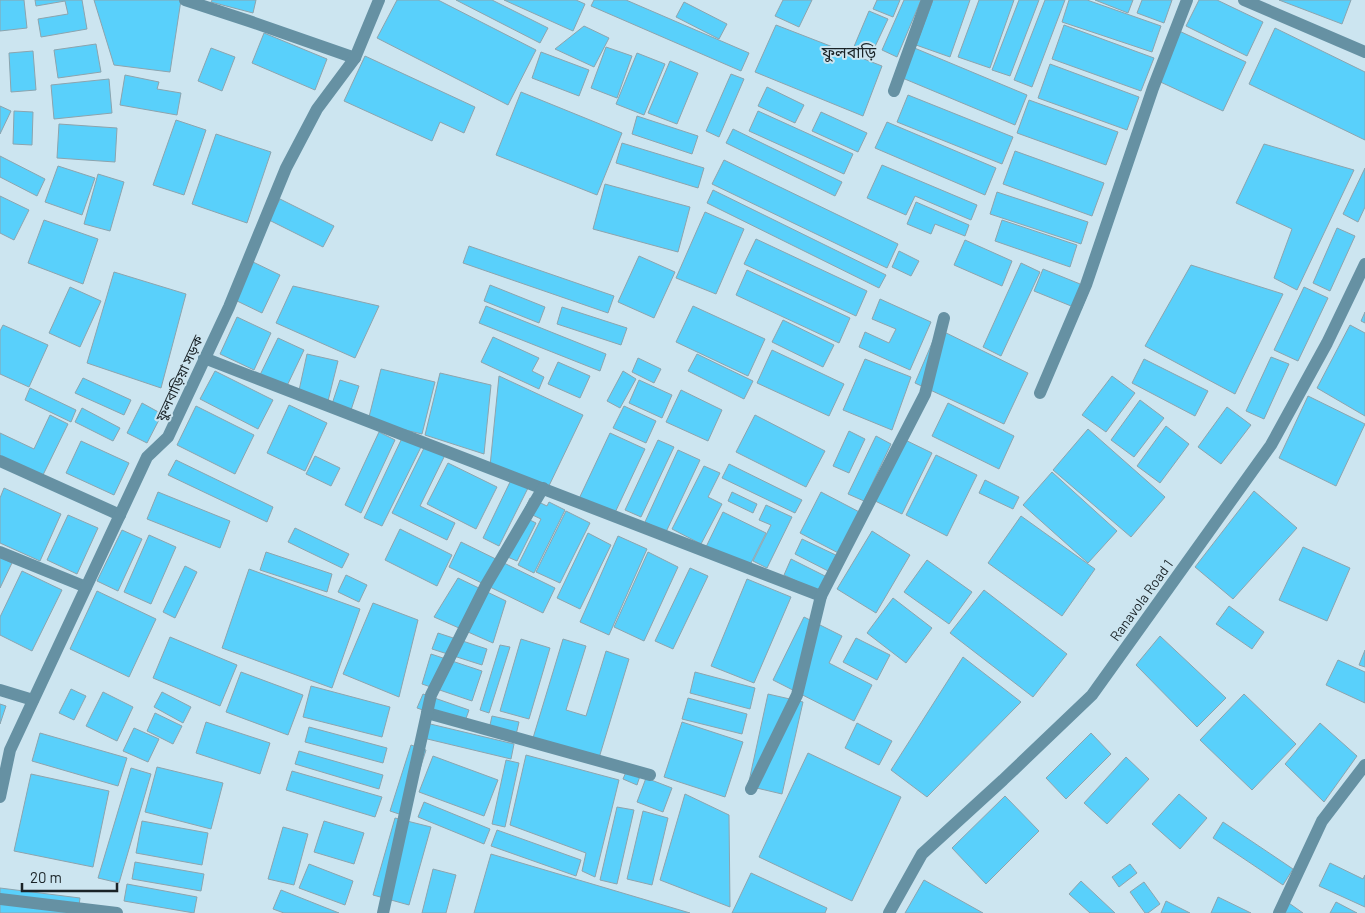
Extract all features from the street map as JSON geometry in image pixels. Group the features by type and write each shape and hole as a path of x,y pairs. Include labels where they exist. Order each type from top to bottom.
{"street":[{"path":"185,0 249,20 355,58"},
{"name":"ফুলবাড়িয়া সড়ক","path":"0,797 10,750 147,457 168,437 229,307 286,168 317,109 355,58 379,0"},
{"path":"894,91 927,0"},
{"path":"1040,393 1086,285 1153,88 1187,0"},
{"path":"1244,0 1365,52"},
{"name":"Ranavola Road 1","path":"889,913 922,854 1092,695 1272,445 1327,343 1365,264"},
{"path":"751,789 797,695 820,596 925,394 944,318"},
{"path":"204,358 820,596"},
{"path":"0,461 120,514"},
{"path":"383,913 431,695 486,585 543,488"},
{"path":"0,552 86,587"},
{"path":"0,690 34,700"},
{"path":"427,713 650,776"},
{"path":"1279,913 1322,821 1365,765"},
{"path":"0,899 117,913"}],"building":[{"path":"0,0 24,0 27,28 0,31"},
{"path":"35,0 82,0 87,29 41,37 38,19 68,14 65,1 36,6"},
{"path":"94,0 181,0 170,72 114,65"},
{"path":"212,0 256,0 253,13 211,2"},
{"path":"397,0 438,0 536,50 508,105 377,38"},
{"path":"456,0 492,0 548,28 540,43"},
{"path":"504,0 576,0 585,4 573,31"},
{"path":"594,0 626,0 749,53 741,71 591,6"},
{"path":"783,0 812,0 799,27 775,16"},
{"path":"877,0 900,0 893,17 873,9"},
{"path":"904,0 921,0 897,57 882,50"},
{"path":"933,0 970,0 950,57 916,45"},
{"path":"979,0 1014,0 990,68 958,57"},
{"path":"1019,0 1039,0 1010,76 992,70"},
{"path":"1045,0 1065,0 1032,87 1014,80"},
{"path":"1069,0 1087,0 1161,26 1152,52 1062,22"},
{"path":"1095,0 1133,0 1128,13"},
{"path":"1142,0 1172,0 1164,23 1137,13"},
{"path":"1199,0 1217,0 1263,22 1247,56 1186,26"},
{"path":"1279,0 1351,0 1342,24"},
{"path":"684,2 727,24 719,39 676,17"},
{"path":"869,11 888,19 871,55 853,49"},
{"path":"776,25 882,66 863,116 755,72"},
{"path":"1064,25 1154,58 1141,91 1052,59"},
{"path":"584,26 609,38 594,67 555,49"},
{"path":"1275,28 1365,72 1365,140 1249,84"},
{"path":"1177,30 1246,62 1223,111 1154,79"},
{"path":"264,33 327,59 315,90 252,63"},
{"path":"96,44 101,72 58,78 54,50"},
{"path":"606,47 632,56 617,98 591,88"},
{"path":"912,47 1027,95 1015,125 900,77"},
{"path":"211,48 235,57 222,91 198,81"},
{"path":"33,51 36,90 11,92 9,53"},
{"path":"541,52 589,70 579,96 532,78"},
{"path":"637,53 665,64 644,115 616,104"},
{"path":"365,56 475,107 464,133 440,122 432,141 344,101"},
{"path":"670,61 698,73 677,124 648,113"},
{"path":"1050,64 1139,97 1127,130 1038,98"},
{"path":"731,74 744,79 719,137 706,131"},
{"path":"125,75 159,82 157,89 181,93 177,115 120,105"},
{"path":"109,79 112,113 54,119 51,85"},
{"path":"767,87 804,105 795,123 758,106"},
{"path":"521,92 622,133 597,195 496,155"},
{"path":"908,95 1013,137 1002,164 897,122"},
{"path":"1029,100 1118,132 1106,165 1017,133"},
{"path":"0,106 11,111 0,134"},
{"path":"14,111 33,112 32,145 13,144"},
{"path":"758,111 853,154 844,174 749,131"},
{"path":"821,112 867,133 858,152 812,131"},
{"path":"637,116 698,136 692,154 632,134"},
{"path":"176,120 206,130 184,195 153,185"},
{"path":"887,122 996,168 985,195 875,148"},
{"path":"59,124 117,128 115,162 57,158"},
{"path":"733,129 842,182 835,196 726,143"},
{"path":"216,134 271,152 247,223 192,204"},
{"path":"622,143 704,168 698,188 616,163"},
{"path":"1264,144 1354,170 1297,290 1274,278 1292,229 1236,203"},
{"path":"1015,151 1104,183 1092,216 1003,184"},
{"path":"0,156 45,179 37,196 0,177"},
{"path":"724,160 898,244 887,268 712,184"},
{"path":"882,165 977,205 971,220 915,196 906,215 867,198"},
{"path":"58,166 95,178 82,215 45,202"},
{"path":"1365,168 1365,207 1358,222 1343,214"},
{"path":"98,174 124,182 110,231 84,224"},
{"path":"605,184 690,207 678,252 593,229"},
{"path":"713,190 886,275 879,288 707,203"},
{"path":"997,192 1088,222 1081,244 990,214"},
{"path":"0,196 29,210 14,240 0,233"},
{"path":"280,199 334,226 323,247 269,220"},
{"path":"916,202 969,225 965,236 935,224 931,234 907,224"},
{"path":"705,212 744,229 716,294 676,278"},
{"path":"44,220 98,239 83,284 28,263"},
{"path":"1002,220 1077,245 1070,267 995,241"},
{"path":"1337,228 1355,236 1330,291 1313,283"},
{"path":"756,239 867,291 856,316 744,264"},
{"path":"965,240 1012,261 1002,286 954,265"},
{"path":"469,246 614,296 608,313 463,263"},
{"path":"899,251 919,261 911,276 892,267"},
{"path":"639,256 675,272 654,318 618,302"},
{"path":"253,262 280,275 262,313 235,300"},
{"path":"1021,263 1040,272 1001,356 983,347"},
{"path":"1191,265 1283,294 1235,394 1145,346"},
{"path":"1043,269 1090,288 1081,310 1034,291"},
{"path":"747,270 850,318 839,343 736,295"},
{"path":"114,272 186,294 161,388 87,363"},
{"path":"490,285 545,307 539,323 484,301"},
{"path":"293,286 379,306 355,358 276,323"},
{"path":"70,287 101,301 80,347 49,333"},
{"path":"1304,287 1328,298 1298,361 1274,350"},
{"path":"880,299 931,322 910,370 859,347 865,332 889,343 896,329 872,319"},
{"path":"486,306 606,354 600,371 479,323"},
{"path":"693,306 765,339 748,376 676,342"},
{"path":"562,307 627,328 621,345 557,324"},
{"path":"1365,312 1365,323 1361,321"},
{"path":"237,317 271,333 254,370 220,354"},
{"path":"783,320 834,345 823,367 772,342"},
{"path":"3,325 48,345 29,387 0,374 0,331"},
{"path":"1350,325 1365,333 1365,416 1317,388"},
{"path":"938,329 1028,373 1004,424 915,383"},
{"path":"493,337 539,358 532,371 544,377 539,389 481,362"},
{"path":"278,338 304,350 285,390 259,377"},
{"path":"772,350 844,384 829,416 757,383"},
{"path":"307,354 338,361 328,401 298,395"},
{"path":"697,354 753,381 744,399 688,371"},
{"path":"1271,357 1289,364 1264,419 1246,411"},
{"path":"638,358 661,369 654,383 632,372"},
{"path":"865,359 911,377 892,430 843,410"},
{"path":"1144,359 1208,391 1195,416 1132,383"},
{"path":"558,362 590,376 580,398 548,384"},
{"path":"381,369 435,382 422,434 368,421"},
{"path":"215,371 273,400 258,429 200,399"},
{"path":"623,371 636,379 620,408 607,401"},
{"path":"440,373 491,385 484,454 425,435"},
{"path":"499,376 583,415 546,492 490,466"},
{"path":"1112,376 1135,393 1106,432 1082,415"},
{"path":"83,378 131,400 124,415 75,393"},
{"path":"340,380 359,386 349,416 330,410"},
{"path":"639,380 672,395 662,418 629,403"},
{"path":"30,388 76,410 71,422 25,400"},
{"path":"681,390 722,410 708,441 666,422"},
{"path":"1308,396 1365,424 1336,486 1279,458"},
{"path":"1140,400 1164,418 1134,457 1111,440"},
{"path":"142,403 162,414 147,443 127,433"},
{"path":"948,403 1014,436 999,469 932,436"},
{"path":"289,405 327,423 305,471 267,453"},
{"path":"196,406 254,435 235,474 177,445"},
{"path":"624,406 656,421 646,443 613,428"},
{"path":"1227,407 1251,425 1221,464 1198,447"},
{"path":"82,408 120,428 113,441 75,422"},
{"path":"50,415 68,424 42,477 0,457 0,433 34,449"},
{"path":"755,415 825,451 806,487 736,452"},
{"path":"1166,426 1189,444 1160,483 1137,466"},
{"path":"1088,429 1165,497 1131,537 1053,470"},
{"path":"849,431 865,439 849,473 833,466"},
{"path":"379,432 395,440 361,513 345,505"},
{"path":"610,433 645,449 612,519 577,503"},
{"path":"403,436 422,445 382,526 364,518"},
{"path":"876,436 891,444 864,501 848,494"},
{"path":"899,437 932,453 902,514 869,498"},
{"path":"658,440 674,447 641,517 625,510"},
{"path":"81,441 129,463 114,495 66,473"},
{"path":"425,446 445,455 420,506 455,523 447,540 392,513"},
{"path":"678,450 700,460 666,532 645,522"},
{"path":"936,455 977,475 947,536 906,515"},
{"path":"315,456 340,468 331,486 306,474"},
{"path":"176,460 273,507 267,522 168,475"},
{"path":"448,463 497,487 476,529 427,504"},
{"path":"729,464 802,500 795,513 722,478"},
{"path":"704,466 720,473 708,497 722,504 701,544 672,529"},
{"path":"1052,472 1117,531 1088,563 1023,505"},
{"path":"511,480 528,488 499,546 483,538"},
{"path":"985,480 1019,497 1013,509 979,493"},
{"path":"4,488 61,514 40,561 0,543 0,498"},
{"path":"1254,491 1297,528 1233,599 1195,567"},
{"path":"158,492 230,521 220,548 147,519"},
{"path":"732,492 757,504 753,513 728,501"},
{"path":"821,492 867,516 846,557 800,533"},
{"path":"530,498 547,506 549,502 565,510 534,573 518,565 541,519 524,511"},
{"path":"766,505 792,517 767,568 753,561 771,525 759,520"},
{"path":"566,511 590,523 560,583 536,572"},
{"path":"723,512 766,533 749,567 706,547"},
{"path":"68,515 98,528 77,574 47,560"},
{"path":"522,516 536,523 517,561 503,555"},
{"path":"1021,516 1095,569 1062,616 988,563"},
{"path":"295,528 349,554 342,568 288,542"},
{"path":"400,529 452,555 437,586 385,560"},
{"path":"122,530 142,539 118,591 97,581"},
{"path":"872,531 910,555 876,613 837,589"},
{"path":"588,533 611,545 580,609 557,598"},
{"path":"149,535 176,547 151,604 124,592"},
{"path":"618,536 647,549 609,635 580,622"},
{"path":"802,539 840,557 832,573 795,554"},
{"path":"461,542 555,588 543,613 449,567"},
{"path":"1303,547 1350,568 1327,621 1279,600"},
{"path":"266,552 332,574 327,592 260,570"},
{"path":"648,552 678,567 644,641 614,627"},
{"path":"0,557 12,563 0,588"},
{"path":"791,559 829,578 821,593 784,575"},
{"path":"927,560 972,592 949,624 904,592"},
{"path":"185,566 197,572 175,618 163,612"},
{"path":"690,568 708,576 673,649 655,641"},
{"path":"249,569 360,609 332,688 222,648"},
{"path":"22,571 62,590 32,651 0,635 0,617"},
{"path":"346,575 367,585 359,602 338,592"},
{"path":"458,578 506,601 493,643 434,617"},
{"path":"747,579 791,597 754,683 711,666"},
{"path":"984,590 1067,654 1033,697 950,633"},
{"path":"97,591 156,619 129,677 70,649"},
{"path":"893,598 932,628 906,663 867,633"},
{"path":"373,603 418,620 399,697 343,674"},
{"path":"1229,606 1264,632 1252,649 1216,624"},
{"path":"804,617 842,636 829,663 872,685 854,721 773,680"},
{"path":"438,633 487,649 482,665 432,649"},
{"path":"1160,636 1226,698 1197,727 1136,665"},
{"path":"170,637 237,665 220,706 153,678"},
{"path":"856,638 890,655 877,680 843,662"},
{"path":"521,639 550,648 529,719 500,711"},
{"path":"563,639 586,646 566,710 586,716 606,651 629,659 599,758 533,738"},
{"path":"500,645 510,647 489,713 480,710"},
{"path":"1365,650 1365,667 1359,665"},
{"path":"431,654 482,671 472,701 422,684"},
{"path":"963,657 1021,702 927,797 891,770"},
{"path":"1338,660 1365,672 1365,703 1326,685"},
{"path":"241,672 303,695 288,735 226,712"},
{"path":"695,672 755,688 750,709 690,693"},
{"path":"311,686 390,707 382,737 303,717"},
{"path":"71,689 86,696 74,720 59,713"},
{"path":"103,692 133,707 117,741 86,726"},
{"path":"162,692 191,707 183,723 154,707"},
{"path":"423,694 469,710 464,724 417,708"},
{"path":"768,694 803,702 782,794 748,786"},
{"path":"1244,694 1296,744 1252,790 1200,740"},
{"path":"688,698 747,714 742,734 682,719"},
{"path":"0,704 6,706 0,724"},
{"path":"155,713 182,726 173,744 147,731"},
{"path":"492,716 519,722 515,739 488,734"},
{"path":"206,722 270,743 260,774 196,753"},
{"path":"422,722 514,744 511,759 419,737"},
{"path":"682,722 743,742 725,797 664,777"},
{"path":"857,723 892,741 879,765 845,748"},
{"path":"1320,723 1357,756 1324,802 1285,764"},
{"path":"309,727 387,748 383,763 305,742"},
{"path":"134,728 159,739 148,762 123,751"},
{"path":"40,733 127,758 118,786 32,761"},
{"path":"1091,733 1111,754 1066,799 1046,778"},
{"path":"411,745 426,750 405,816 390,811"},
{"path":"299,751 383,775 379,789 295,764"},
{"path":"808,753 901,797 852,901 759,857"},
{"path":"526,755 619,780 595,877 582,871 586,853 510,825"},
{"path":"433,756 498,780 484,816 419,792"},
{"path":"1126,757 1149,779 1107,824 1084,803"},
{"path":"506,760 519,763 505,827 492,824"},
{"path":"629,765 642,770 637,785 623,779"},
{"path":"157,767 223,783 211,829 145,812"},
{"path":"131,768 151,774 119,883 98,878"},
{"path":"292,771 382,797 375,817 286,790"},
{"path":"31,774 109,791 93,867 14,851"},
{"path":"646,778 672,788 663,812 637,802"},
{"path":"685,794 729,815 730,907 660,880"},
{"path":"1179,794 1207,818 1180,849 1152,824"},
{"path":"1005,796 1039,831 986,884 952,848"},
{"path":"424,802 490,829 484,844 418,817"},
{"path":"617,807 634,810 617,884 600,880"},
{"path":"643,811 668,818 652,885 627,879"},
{"path":"395,818 431,827 409,905 373,895"},
{"path":"142,821 208,833 202,865 136,853"},
{"path":"324,821 364,833 354,864 314,852"},
{"path":"1223,822 1293,869 1283,885 1213,838"},
{"path":"283,827 308,834 294,885 268,879"},
{"path":"497,830 581,860 576,876 491,846"},
{"path":"491,854 690,913 474,913"},
{"path":"135,862 204,874 201,891 132,879"},
{"path":"1330,863 1363,879 1365,875 1365,907 1319,886"},
{"path":"309,864 353,881 345,905 299,888"},
{"path":"1130,864 1137,873 1119,887 1112,877"},
{"path":"433,869 456,875 446,913 422,913"},
{"path":"751,873 827,908 825,913 732,913"},
{"path":"924,880 983,913 905,913"},
{"path":"1081,881 1115,913 1090,913 1069,894"},
{"path":"1144,882 1160,904 1148,913 1145,913 1130,892"},
{"path":"127,884 197,897 194,913 124,901"},
{"path":"0,888 80,898 78,913 0,913"},
{"path":"281,890 339,913 284,913 273,909"},
{"path":"1218,897 1251,913 1211,913"},
{"path":"1166,901 1190,913 1161,913"},
{"path":"1286,901 1303,913 1278,913"},
{"path":"1336,902 1357,913 1330,913"}],"district":[{"name":"ফুলবাড়ি","path":"849,51"}]}
